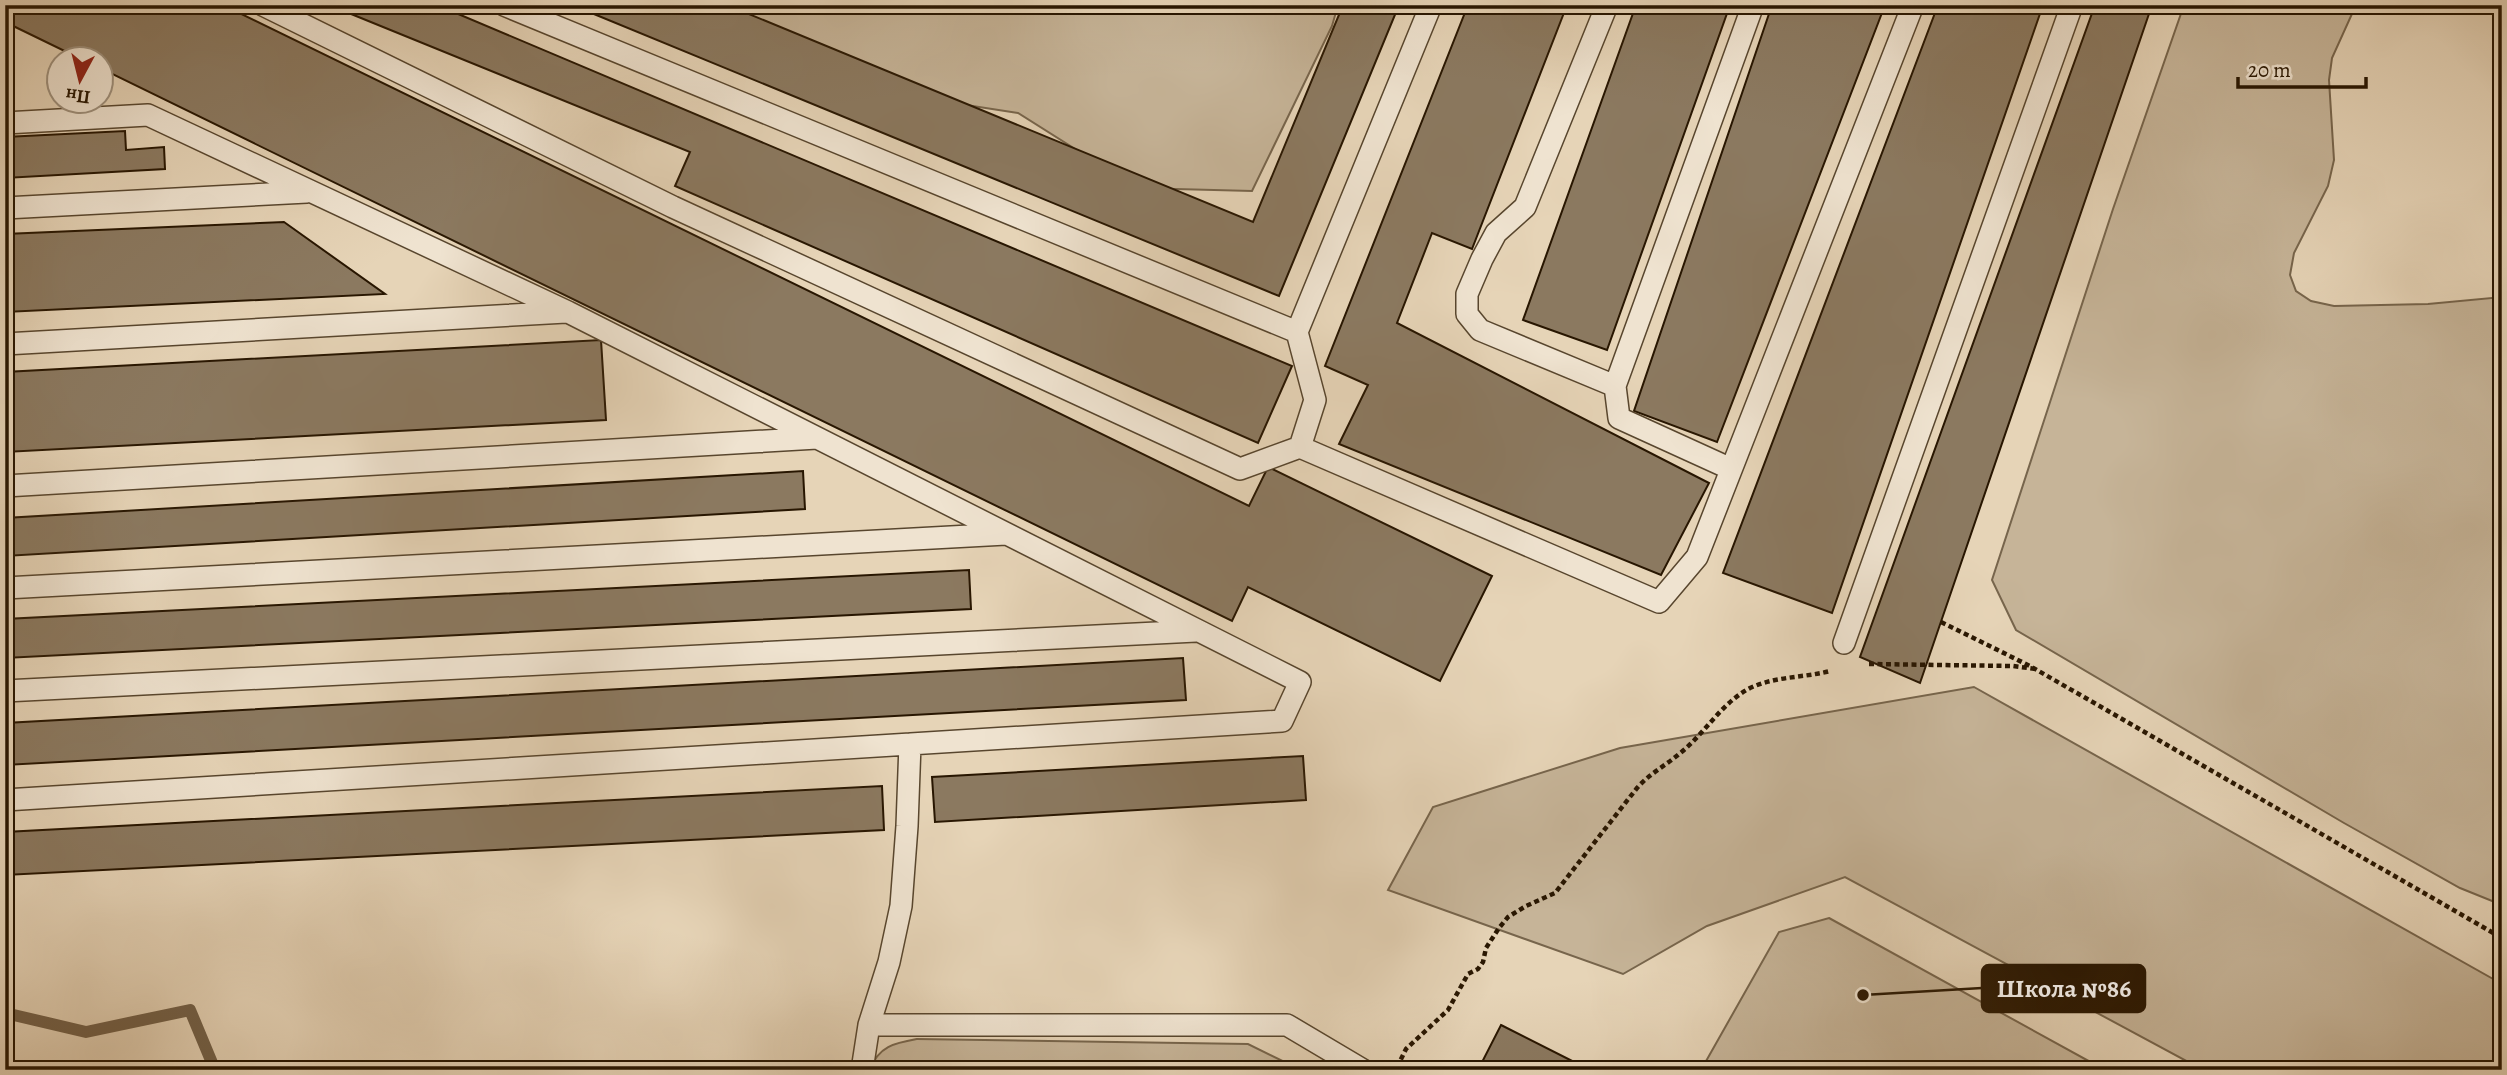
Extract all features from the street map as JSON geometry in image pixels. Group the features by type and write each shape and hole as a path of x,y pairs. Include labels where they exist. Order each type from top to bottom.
{"lane":[{"path":"263,5 673,207 1240,469 1300,447 1659,602 1697,557 1913,5"},
{"path":"504,5 1297,332"},
{"path":"1300,447 1315,400 1297,332 1431,5"},
{"path":"1607,5 1525,207 1496,233 1482,259 1467,295 1467,314 1480,330 1615,386"},
{"path":"1731,470 1619,418 1615,386 1753,5"},
{"path":"1844,643 2072,5"},
{"path":"5,123 148,115 568,312 1300,682 1282,721 5,800"},
{"path":"5,208 313,192"},
{"path":"5,344 568,312"},
{"path":"5,486 818,438"},
{"path":"5,588 1009,534"},
{"path":"5,691 1198,631"},
{"path":"862,1070 869,1025 889,962 901,906 910,744"},
{"path":"869,1025 1287,1026 1363,1070"}],"path":[{"path":"1941,622 2036,669 2502,938"},
{"path":"1858,664 2013,666 2036,669"},
{"path":"1395,1070 1406,1049 1448,1010 1461,982 1483,962 1486,948 1508,917 1555,893 1647,776 1690,744 1718,712 1750,688 1785,677 1834,670"}],"shaded area":[{"path":"723,5 1338,5 1332,26 1252,191 1137,188 1018,113 876,91"},
{"path":"2184,5 2356,5 2332,58 2329,80 2334,160 2328,186 2294,253 2290,275 2296,291 2311,301 2334,306 2428,304 2502,297 2502,905 2460,888 2344,823 2016,630 1992,580 2113,209"},
{"path":"1974,687 2502,984 2502,1070 2203,1070 1845,877 1707,926 1623,974 1388,890 1433,807 1620,748"},
{"path":"1829,918 2105,1070 1701,1070 1779,932"},
{"path":"917,1039 1248,1044 1301,1070 870,1070 873,1062 888,1047"}],"building":[{"path":"5,5 223,5 1249,506 1268,467 1492,576 1440,681 1248,587 1232,621 116,76 116,46 54,46 5,22"},
{"path":"329,5 437,5 1292,366 1258,443 675,186 690,152"},
{"path":"572,5 727,5 1253,222 1343,5 1399,5 1279,296"},
{"path":"1468,5 1567,5 1472,249 1432,233 1397,323 1709,483 1661,575 1339,444 1368,385 1325,366"},
{"path":"1636,5 1730,5 1607,350 1523,320"},
{"path":"1772,5 1885,5 1717,442 1634,411"},
{"path":"1938,5 2043,5 1832,613 1723,573"},
{"path":"2095,5 2152,5 1920,683 1860,657"},
{"path":"125,131 126,150 164,147 165,169 5,178 5,137"},
{"path":"284,222 385,294 5,312 5,234"},
{"path":"601,340 606,420 5,452 5,372"},
{"path":"803,471 805,509 5,556 5,518"},
{"path":"969,570 971,609 5,658 5,619"},
{"path":"1183,658 1186,700 5,765 5,723"},
{"path":"1303,756 1306,800 935,822 932,777"},
{"path":"882,786 884,830 5,875 5,832"},
{"path":"1501,1025 1590,1070 1478,1070"}],"waterway":[{"path":"5,1013 86,1032 190,1010 215,1070"}],"place":[{"name":"Школа №86","path":"1863,995"}]}
